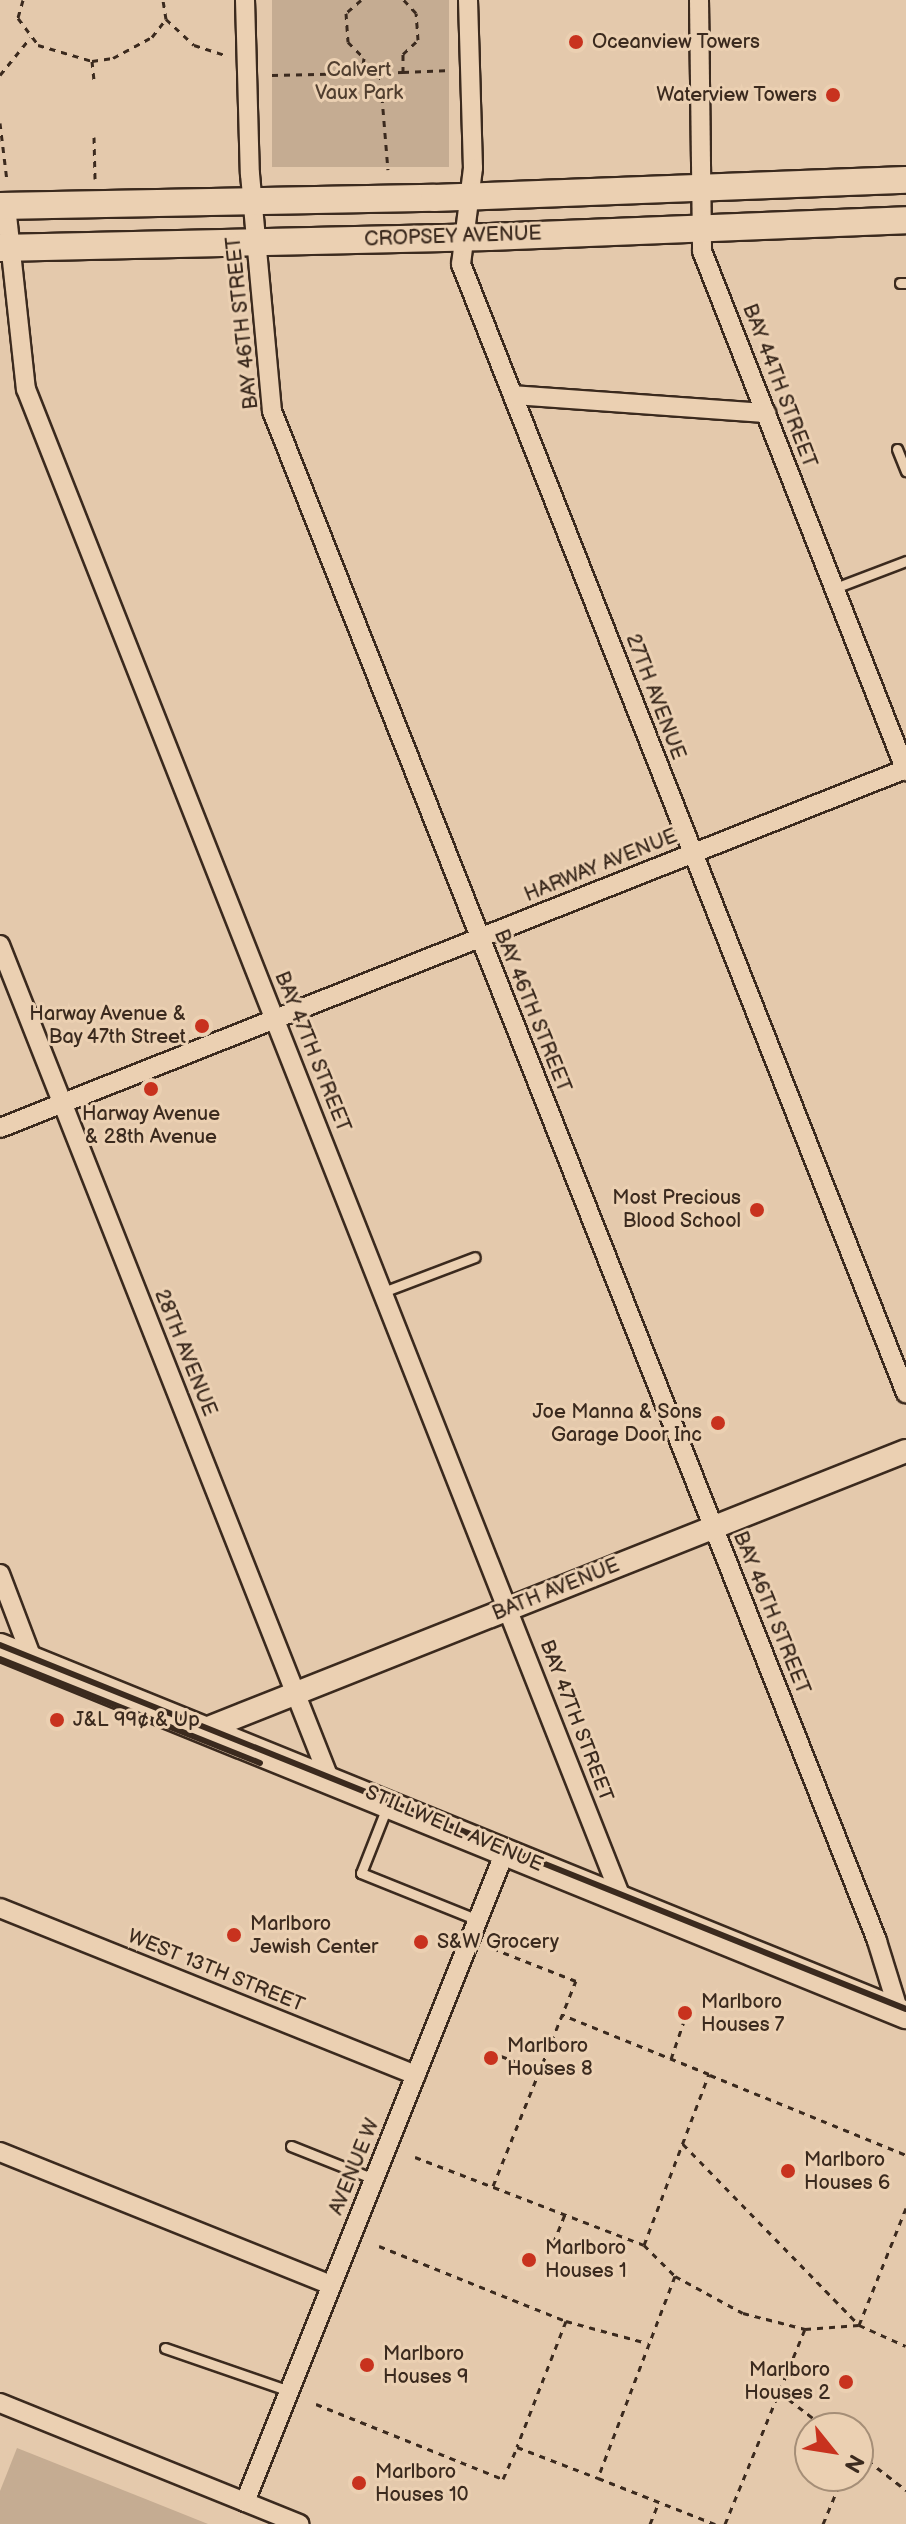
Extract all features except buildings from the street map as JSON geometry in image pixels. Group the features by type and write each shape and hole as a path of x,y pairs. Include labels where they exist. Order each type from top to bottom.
{"main road":[{"name":"CROPSEY AVENUE","path":"5,198 252,200 469,196 906,180"},
{"name":"CROPSEY AVENUE","path":"5,248 462,238 906,220"},
{"name":"STILLWELL AVENUE","path":"0,1647 506,1849 623,1902 902,2014"}],"street":[{"name":"BAY 46TH STREET","path":"245,0 252,200 272,411 877,1941 902,2014"},
{"name":"27TH AVENUE","path":"468,0 473,168 461,264 906,1393"},
{"name":"BAY 44TH STREET","path":"699,0 702,251 906,770"},
{"name":"BAY 47TH STREET","path":"5,198 5,248 26,389 623,1902"},
{"path":"513,395 766,413"},
{"name":"HARWAY AVENUE","path":"0,1128 906,770"},
{"name":"28TH AVENUE","path":"0,945 329,1778"},
{"name":"BATH AVENUE","path":"206,1729 906,1451"},
{"path":"0,1574 33,1661"},
{"name":"AVENUE W","path":"245,2502 506,1849"},
{"name":"WEST 13TH STREET","path":"0,1908 416,2075"},
{"path":"0,2152 331,2285"},
{"path":"0,2403 300,2524"}],"lane":[{"path":"897,449 906,471"},
{"path":"835,588 906,561"},
{"path":"383,1292 475,1257"},
{"path":"389,1802 361,1873 478,1920"},
{"path":"291,2146 374,2179"},
{"path":"165,2348 289,2391"}],"path":[{"path":"23,0 18,18 30,38 54,53 92,61 135,49 166,19"},
{"path":"361,0 346,13 348,42 364,58 362,73"},
{"path":"403,72 403,54 418,40 416,13 404,0"},
{"path":"165,1 166,19 194,45 225,55"},
{"path":"0,75 30,38"},
{"path":"92,61 94,81"},
{"path":"272,75 455,69"},
{"path":"380,73 388,170"},
{"path":"0,123 5,198"},
{"path":"94,137 95,179"},
{"path":"493,2186 576,1981 497,1950"},
{"path":"563,2015 906,2155"},
{"path":"671,2059 684,2021"},
{"path":"501,2056 541,2071"},
{"path":"644,2245 709,2074"},
{"path":"683,2144 859,2325 906,2346"},
{"path":"415,2157 644,2245 675,2276 743,2313 805,2329 859,2325"},
{"path":"859,2325 906,2208"},
{"path":"549,2254 565,2214"},
{"path":"379,2246 566,2321 649,2343"},
{"path":"598,2478 675,2276"},
{"path":"316,2404 503,2479 566,2321"},
{"path":"725,2524 805,2329"},
{"path":"779,2392 805,2412"},
{"path":"517,2447 715,2524"},
{"path":"874,2465 906,2490"},
{"path":"823,2524 836,2492"},
{"path":"650,2524 659,2502"}],"green space":[{"name":"Calvert Vaux Park","path":"272,0 449,0 449,167 272,167"},
{"path":"17,2448 208,2524 0,2524 0,2491"}],"railway":[{"path":"0,1645 906,2009"},
{"path":"0,1659 260,1763"}],"place":[{"name":"Oceanview Towers","path":"576,42"},
{"name":"Waterview Towers","path":"833,95"},
{"name":"Harway Avenue & Bay 47th Street","path":"202,1026"},
{"name":"Harway Avenue & 28th Avenue","path":"151,1089"},
{"name":"Most Precious Blood School","path":"757,1210"},
{"name":"Joe Manna & Sons Garage Door Inc","path":"718,1423"},
{"name":"J&L 99¢ & Up","path":"57,1720"},
{"name":"Marlboro Jewish Center","path":"234,1935"},
{"name":"S&W Grocery","path":"421,1942"},
{"name":"Marlboro Houses 7","path":"685,2013"},
{"name":"Marlboro Houses 8","path":"491,2058"},
{"name":"Marlboro Houses 6","path":"788,2171"},
{"name":"Marlboro Houses 1","path":"529,2260"},
{"name":"Marlboro Houses 9","path":"367,2365"},
{"name":"Marlboro Houses 2","path":"846,2382"},
{"name":"Marlboro Houses 10","path":"359,2483"}]}
